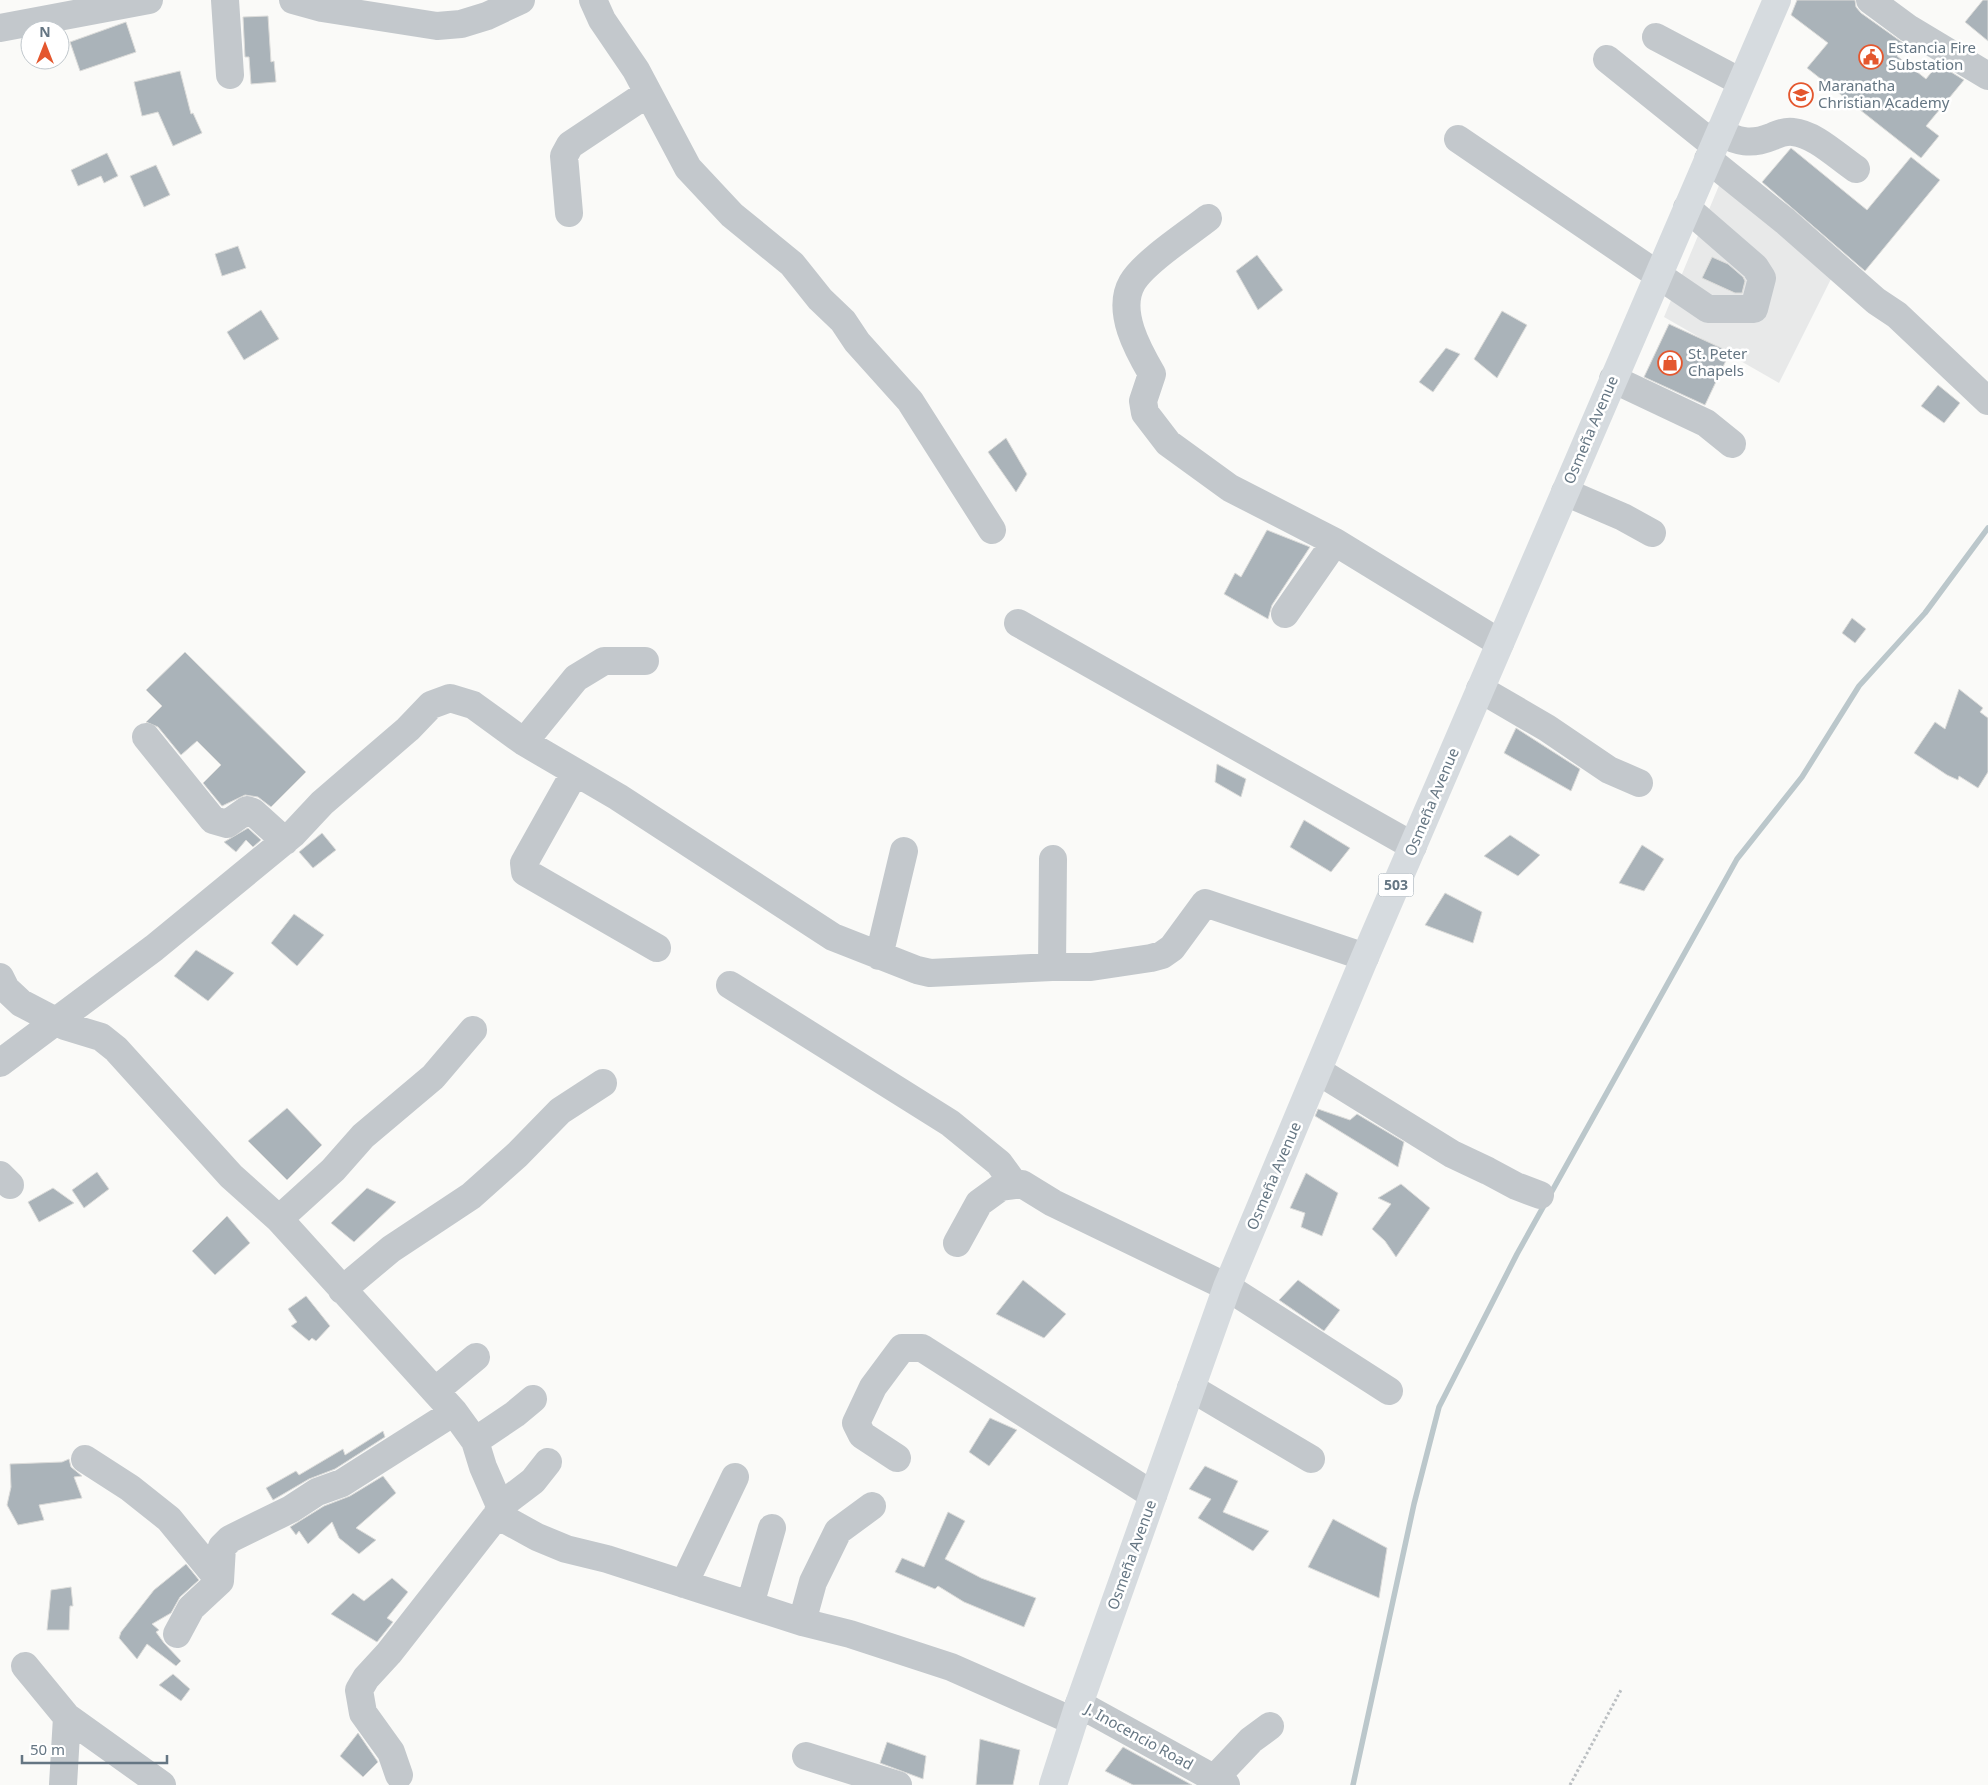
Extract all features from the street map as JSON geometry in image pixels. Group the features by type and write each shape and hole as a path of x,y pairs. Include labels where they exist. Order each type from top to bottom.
{"main road":[{"name":"Osmeña Avenue","path":"1053,1785 1076,1712 1227,1287 1365,957 1777,0"}],"street":[{"path":"0,28 149,0"},
{"path":"225,0 230,75"},
{"path":"292,0 437,26 461,24 487,16 521,0"},
{"path":"593,0 602,20 636,70 688,168 732,215 792,264 910,401 992,530"},
{"path":"1870,0 1908,28 1988,76"},
{"path":"1656,37 1741,82"},
{"path":"1607,59 1714,146 1785,221 1876,300 1897,315 1988,401"},
{"path":"569,213 564,156 570,145 648,93"},
{"path":"1714,146 1736,141 1749,143 1782,133 1793,132 1807,136 1856,169"},
{"path":"1458,139 1657,277 1708,309 1754,308 1762,278 1755,267 1687,208"},
{"path":"1208,218 1143,269 1132,283 1127,296 1127,308 1139,352 1152,374 1143,401 1145,413 1168,443 1230,488 1335,542 1500,643"},
{"path":"1613,379 1706,423 1732,444"},
{"path":"1565,492 1622,517 1652,534"},
{"path":"1285,614 1335,542"},
{"path":"1018,623 1413,846"},
{"path":"524,742 576,678 604,661 645,661"},
{"path":"1480,689 1548,728 1609,770 1639,783"},
{"path":"0,1063 154,948 285,841 322,803 408,729 431,705 450,698 473,705 524,742 643,813 833,937 917,970 930,973 1052,967 1090,968 1162,955 1172,948 1205,903 1365,957"},
{"path":"146,737 213,820 227,824 247,810 253,812 285,841"},
{"path":"575,772 524,863 525,872 657,948"},
{"path":"879,956 904,851"},
{"path":"1052,859 1052,967"},
{"path":"0,977 6,989 22,1004 55,1022 83,1033 101,1037 116,1049 231,1176 279,1219 454,1412 475,1441 499,1510"},
{"path":"730,985 950,1123 999,1164 1015,1185"},
{"path":"279,1219 333,1170 363,1136 433,1077 473,1030"},
{"path":"1318,1071 1452,1154 1488,1170 1516,1186 1540,1195"},
{"path":"342,1290 391,1249 471,1196 517,1156 560,1111 603,1083"},
{"path":"957,1243 979,1203 1001,1187 1022,1184 1054,1203 1227,1287 1390,1391"},
{"path":"897,1458 862,1435 856,1423 873,1387 902,1348 922,1348 1153,1495"},
{"path":"435,1391 476,1357"},
{"path":"1191,1388 1311,1459"},
{"path":"475,1441 515,1414 533,1399"},
{"path":"177,1634 191,1608 220,1581 222,1547 230,1539 304,1502 317,1492 342,1482 454,1412"},
{"path":"85,1459 130,1488 169,1520 220,1581"},
{"path":"399,1775 391,1752 364,1713 359,1690 366,1678 389,1653 499,1510 533,1481 548,1462"},
{"path":"684,1584 735,1477"},
{"path":"802,1622 814,1582 838,1531 872,1506"},
{"name":"J. Inocencio Road","path":"499,1510 537,1538 566,1549 607,1559 802,1622 850,1634 951,1667 1076,1712 1221,1782"},
{"path":"750,1605 772,1528"},
{"path":"25,1666 67,1717 162,1785"},
{"path":"63,1785 67,1717"},
{"path":"1221,1782 1251,1740 1270,1726"},
{"path":"806,1756 898,1785"}],"path":[{"path":"1570,1785 1621,1690"}],"shaded area":[{"path":"1723,176 1836,269 1779,383 1664,317"}],"building":[{"path":"1797,0 1855,0 1856,7 1861,13 1906,45 1897,56 1926,79 1938,64 1964,80 1926,126 1939,136 1921,158 1807,68 1828,43 1791,15"},
{"path":"1983,0 1988,0 1988,41 1965,22"},
{"path":"268,16 271,62 274,61 276,82 251,84 249,57 245,57 243,17"},
{"path":"126,22 136,52 80,71 70,42"},
{"path":"180,71 191,114 193,113 202,133 173,146 158,112 142,116 134,82"},
{"path":"1791,148 1867,210 1911,157 1940,180 1865,271 1762,182"},
{"path":"107,153 118,176 104,183 101,176 78,186 71,170"},
{"path":"156,165 170,195 144,207 130,176"},
{"path":"238,246 246,268 222,276 215,254"},
{"path":"1257,255 1283,290 1258,310 1236,271"},
{"path":"1712,257 1728,264 1743,277 1745,281 1742,293 1735,293 1702,278"},
{"path":"261,310 279,339 244,360 227,332"},
{"path":"1502,311 1527,325 1497,378 1474,359"},
{"path":"1669,324 1730,352 1705,405 1644,377"},
{"path":"1446,348 1460,354 1433,392 1419,382"},
{"path":"1938,385 1960,403 1944,423 1921,406"},
{"path":"1006,438 1027,474 1016,492 988,452"},
{"path":"1267,530 1310,547 1272,605 1268,619 1224,594 1235,573 1241,577"},
{"path":"1852,618 1866,629 1855,643 1842,633"},
{"path":"185,652 306,772 271,807 258,797 245,795 222,806 203,783 221,765 197,741 181,755 158,727 146,722 162,706 146,690"},
{"path":"1959,689 1983,708 1980,712 1988,718 1988,772 1978,788 1959,776 1958,780 1947,775 1914,753 1935,722 1945,729"},
{"path":"1516,728 1580,769 1571,791 1504,753"},
{"path":"1217,764 1246,779 1241,797 1215,782"},
{"path":"1304,820 1350,848 1331,872 1290,847"},
{"path":"248,828 261,840 253,847 246,840 236,852 224,842"},
{"path":"322,833 336,850 313,868 299,852"},
{"path":"1510,835 1540,855 1518,876 1484,856"},
{"path":"1642,845 1664,859 1644,891 1619,883"},
{"path":"1445,893 1482,912 1473,943 1425,925"},
{"path":"294,914 324,935 297,966 271,943"},
{"path":"196,950 234,973 208,1001 174,976"},
{"path":"287,1108 322,1145 287,1180 248,1141"},
{"path":"1318,1109 1350,1120 1357,1114 1404,1142 1398,1167 1315,1116"},
{"path":"97,1172 109,1189 84,1208 72,1190"},
{"path":"1306,1173 1338,1193 1322,1236 1301,1227 1305,1213 1290,1208"},
{"path":"1401,1184 1430,1208 1396,1257 1385,1241 1372,1229 1391,1204 1378,1198"},
{"path":"53,1188 74,1203 39,1222 28,1202"},
{"path":"367,1188 396,1202 354,1242 331,1223"},
{"path":"227,1216 250,1243 215,1275 192,1251"},
{"path":"1023,1280 1066,1314 1044,1338 996,1314"},
{"path":"1298,1280 1340,1310 1324,1331 1279,1300"},
{"path":"306,1296 330,1326 316,1341 312,1338 309,1341 291,1326 297,1322 288,1309"},
{"path":"990,1418 1017,1430 989,1466 969,1452"},
{"path":"383,1431 385,1437 335,1469 309,1479 273,1500 266,1488 296,1471 299,1475 343,1449 345,1455"},
{"path":"69,1459 71,1467 82,1476 74,1477 82,1498 39,1505 44,1520 18,1525 7,1505 11,1487 10,1464 62,1462"},
{"path":"1205,1466 1238,1481 1223,1512 1269,1531 1253,1551 1198,1518 1211,1499 1189,1489"},
{"path":"383,1476 396,1493 356,1528 376,1540 359,1554 339,1538 332,1522 308,1544 299,1531 296,1535 290,1527 324,1506 350,1496"},
{"path":"948,1512 965,1521 945,1559 981,1578 1036,1598 1024,1627 964,1602 938,1586 935,1589 895,1572 902,1558 924,1567"},
{"path":"1333,1519 1387,1548 1379,1598 1308,1567"},
{"path":"186,1564 199,1580 180,1597 171,1613 152,1624 159,1630 156,1632 164,1643 181,1661 176,1666 147,1644 137,1659 119,1638 121,1632 154,1590"},
{"path":"392,1578 408,1592 387,1618 393,1622 377,1642 331,1614 353,1593 364,1601"},
{"path":"71,1587 73,1606 70,1606 69,1630 47,1630 51,1590"},
{"path":"173,1674 190,1689 181,1701 159,1685"},
{"path":"358,1733 378,1762 363,1777 340,1756"},
{"path":"980,1739 1020,1750 1013,1785 976,1785"},
{"path":"887,1742 926,1756 923,1779 880,1763"},
{"path":"1123,1747 1192,1785 1133,1785 1105,1771"}],"waterway":[{"path":"1353,1785 1414,1504 1439,1407 1517,1254 1737,859 1802,777 1859,686 1925,613 1988,528"}],"place":[{"name":"Estancia Fire Substation","path":"1871,57"},
{"name":"Maranatha Christian Academy","path":"1801,95"},
{"name":"St. Peter Chapels","path":"1670,363"}]}
